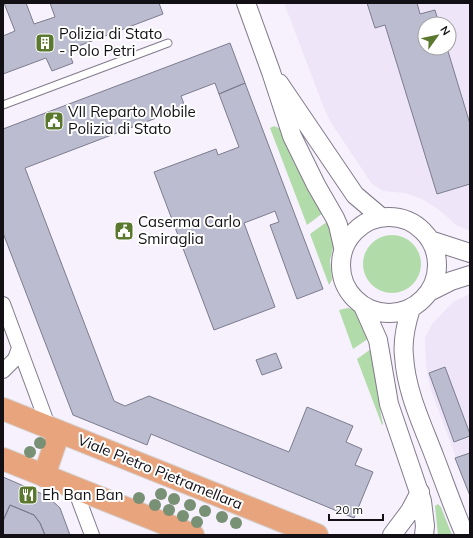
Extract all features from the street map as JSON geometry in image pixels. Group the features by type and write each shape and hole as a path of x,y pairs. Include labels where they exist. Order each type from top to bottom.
{"main road":[{"name":"Viale Pietro Pietramellara","path":"3,409 318,535"},
{"path":"44,476 54,430"},
{"path":"3,459 193,535"}],"street":[{"path":"246,3 292,136 316,185 337,222 343,247"},
{"path":"271,72 355,195 381,217"},
{"path":"381,217 395,217 409,221 421,229 430,240 435,252 437,266 435,279 429,292 421,301 411,308 399,313 387,314 374,312 363,306 352,297 345,286 341,274 340,260 343,247 358,227 369,221 381,217"},
{"path":"430,240 470,253"},
{"path":"429,292 451,281 470,275"},
{"path":"3,304 19,348 54,430"},
{"path":"363,306 378,340 389,404 420,492 425,517 424,535"},
{"path":"411,308 405,330 404,356 407,379 423,427 466,535"},
{"path":"3,371 15,359 19,348"},
{"path":"74,487 92,535"},
{"path":"392,535 410,512 420,492"}],"lane":[{"path":"3,105 168,43"}],"shaded area":[{"path":"284,3 470,3 470,231 456,225 438,209 422,199 405,193 383,191 372,184 330,121"},
{"path":"470,294 470,496 431,390 427,373 425,338 432,324 453,302"}],"green space":[{"path":"274,126 281,129 294,163 323,213 307,225 270,128"},
{"path":"328,221 334,244 330,260 332,280 329,285 310,234"},
{"path":"392,235 403,237 413,243 419,253 421,264 419,275 413,285 403,291 392,293 381,291 371,285 365,275 363,264 365,253 371,243 381,237"},
{"path":"348,308 352,309 359,315 372,336 353,349 339,310"},
{"path":"375,346 377,385 382,425 357,359"},
{"path":"438,504 441,507 452,535 438,535 435,506"}],"building":[{"name":"Polizia di Stato - Polo Petri","path":"4,3 26,3 34,24 55,17 50,3 159,3 163,14 68,50 73,63 52,71 46,58 3,74 3,36 15,31"},
{"path":"367,3 417,3 420,14 435,10 437,16 417,16 417,56 449,56 470,124 470,184 437,194 385,25 375,28"},
{"path":"230,43 245,83 219,94 215,83 181,96 185,107 25,168 114,401 125,406 149,396 289,452 307,407 353,426 346,442 362,449 355,465 373,472 354,518 151,434 147,445 73,415 3,233 3,129"},
{"path":"245,83 323,289 297,299 270,225 279,222 275,211 244,223 275,307 214,330 154,172 216,149 218,155 239,147 219,94"},
{"path":"276,353 282,368 262,375 256,360"},
{"path":"445,367 470,434 470,436 454,442 429,373"},
{"path":"470,453 470,496 455,458"},
{"path":"3,477 47,496 60,508 70,535 45,535 40,523 34,515 10,505 3,521"},
{"path":"10,505 34,515 40,523 45,535 3,535 3,521"}],"place":[{"name":"Polizia di Stato - Polo Petri","path":"45,43"},
{"name":"VII Reparto Mobile Polizia di Stato","path":"54,121"},
{"name":"Caserma Carlo Smiraglia","path":"124,231"},
{"name":"Eh Ban Ban","path":"28,495"}]}
